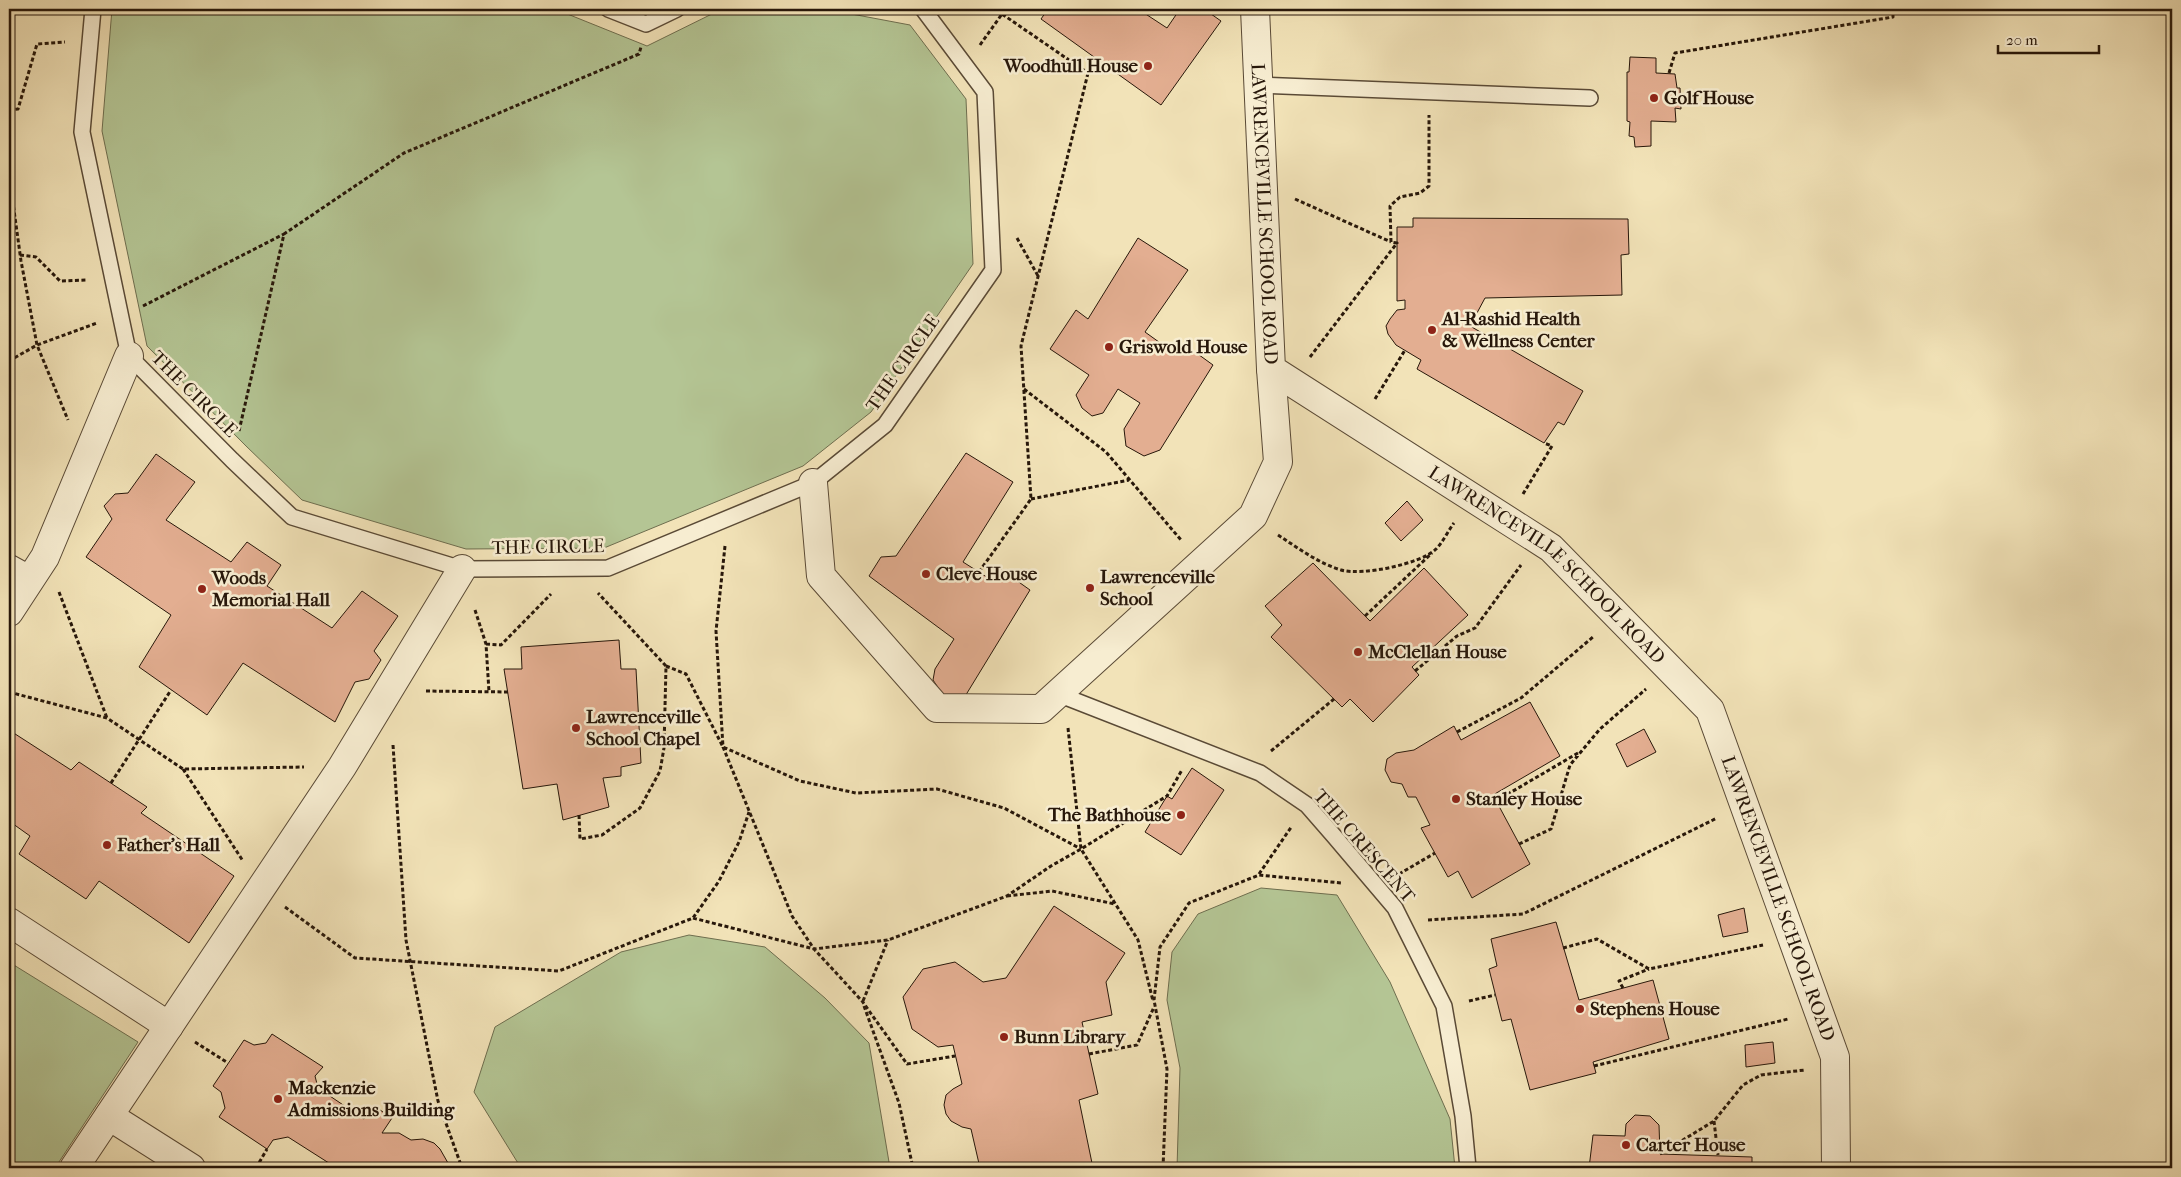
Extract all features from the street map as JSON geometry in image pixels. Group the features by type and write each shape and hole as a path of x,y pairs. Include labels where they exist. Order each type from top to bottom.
{"street":[{"name":"LAWRENCEVILLE SCHOOL ROAD","path":"1255,9 1262,185 1281,375 1551,548 1710,710 1835,1057 1836,1168"},
{"path":"9,612 19,575 45,556 128,356"},
{"path":"813,483 822,576 937,708 1041,709 1253,516 1278,462 1281,375"},
{"path":"74,1168 342,767 462,569"},
{"path":"9,922 169,1026"},
{"path":"109,1116 190,1168"}],"lane":[{"name":"THE CIRCLE","path":"92,9 82,132 128,356 292,517 462,569 608,568 813,483 885,425 993,270 986,92 923,9"},
{"path":"608,9 646,24 677,9"},
{"path":"1258,86 1590,98"},
{"name":"THE CRESCENT","path":"1058,694 1260,773 1307,805 1395,908 1444,1006 1463,1116 1468,1168"}],"path":[{"path":"966,66 1002,14 1003,9"},
{"path":"1668,74 1675,54 1893,17 1893,9"},
{"path":"979,572 1031,499 1021,346 1088,73 1002,14"},
{"path":"9,361 37,345 135,310 284,234 404,153 639,54 646,24"},
{"path":"9,110 18,109 37,44 90,41"},
{"path":"1391,242 1390,206 1400,197 1420,193 1429,186 1428,92"},
{"path":"9,174 20,255 37,345 70,424 93,441"},
{"path":"1262,185 1397,243 1281,375"},
{"path":"232,460 284,234"},
{"path":"20,255 36,256 60,281 112,279"},
{"path":"1359,426 1405,350"},
{"path":"1024,388 1106,452 1201,564"},
{"path":"1508,521 1552,446 1544,443"},
{"path":"1031,499 1129,480"},
{"path":"1365,616 1435,550 1472,497"},
{"path":"1253,516 1308,556 1343,571 1372,571 1407,564 1435,550"},
{"path":"723,747 716,631 728,518"},
{"path":"1415,671 1457,636 1475,628 1540,541"},
{"path":"45,556 107,718"},
{"path":"486,644 500,646 575,568 666,666 686,674 723,747 792,916 814,948 862,1001 907,1064 955,1056"},
{"path":"462,569 486,644 489,692"},
{"path":"1457,732 1521,698 1617,616"},
{"path":"580,815 580,839 602,835 640,808 660,772 664,748 666,666"},
{"path":"1520,844 1550,829 1570,765 1600,729 1670,669"},
{"path":"111,783 171,690"},
{"path":"389,690 508,692"},
{"path":"9,692 107,718 183,770 261,889 355,958 559,971 693,918 719,881 740,842 749,812"},
{"path":"1058,694 1068,729 1081,849 1138,940 1154,1007 1136,1045 1089,1054"},
{"path":"1260,773 1268,753 1334,699"},
{"path":"392,740 406,940 438,1101 462,1168"},
{"path":"723,747 800,781 856,793 937,789 1004,808 1081,849"},
{"path":"693,918 814,948 888,940 1006,896 1050,866 1167,796 1194,747"},
{"path":"1496,800 1581,752"},
{"path":"183,770 342,767"},
{"path":"1402,922 1523,914 1744,804"},
{"path":"1259,875 1307,805"},
{"path":"1163,1168 1167,1069 1154,1000 1160,947 1189,903 1259,875 1377,887 1435,853"},
{"path":"1006,896 1052,892 1116,904"},
{"path":"1623,988 1619,981 1649,968 1793,939"},
{"path":"888,940 862,1001 899,1103 913,1168"},
{"path":"1564,948 1597,940 1649,968"},
{"path":"1594,1066 1820,1011"},
{"path":"169,1026 228,1063"},
{"path":"1660,1154 1714,1121 1743,1085 1762,1075 1836,1066"},
{"path":"1714,1121 1718,1155"},
{"path":"256,1168 267,1149"}],"green space":[{"path":"112,9 555,9 647,46 722,9 825,9 910,25 966,99 973,264 871,412 803,466 604,548 466,549 302,500 147,346 102,131"},
{"path":"1261,888 1337,895 1390,982 1450,1119 1455,1168 1177,1168 1180,1068 1167,1000 1172,952 1198,914"},
{"path":"689,935 765,947 825,998 869,1043 890,1168 521,1168 474,1092 495,1027 621,952"},
{"path":"9,962 138,1042 55,1168 9,1168"}],"building":[{"name":"Woodhull House","path":"1048,9 1138,9 1167,28 1180,9 1204,9 1221,21 1161,105 1041,19"},
{"name":"Golf House","path":"1630,57 1656,58 1656,73 1675,74 1677,88 1680,88 1681,109 1675,108 1676,122 1651,121 1651,146 1635,147 1634,137 1629,136 1630,122 1627,121 1627,72 1629,72"},
{"name":"Al-Rashid Health & Wellness Center","path":"1413,218 1628,219 1629,254 1621,255 1622,295 1485,298 1470,326 1583,391 1564,425 1558,422 1544,443 1417,369 1421,360 1396,345 1388,334 1386,326 1390,319 1397,310 1405,309 1405,300 1397,301 1397,227 1413,227"},
{"name":"Griswold House","path":"1138,238 1188,270 1145,332 1177,355 1184,344 1213,365 1160,450 1144,456 1126,446 1124,429 1140,403 1118,389 1103,413 1092,416 1082,408 1076,395 1089,375 1050,349 1076,310 1088,319"},
{"name":"Cleve House","path":"966,453 1013,482 963,562 993,581 999,568 1030,590 964,698 945,698 933,680 935,669 954,639 869,576 881,557 896,556"},
{"name":"Woods Memorial Hall","path":"156,454 195,482 166,520 231,562 247,542 281,565 267,586 332,628 362,591 398,616 374,651 381,660 369,679 355,682 335,722 243,663 207,715 139,667 171,615 86,557 112,519 104,506 115,494 128,493"},
{"path":"1407,501 1423,520 1401,541 1385,523"},
{"name":"McClellan House","path":"1313,563 1370,621 1424,568 1468,615 1412,667 1419,675 1373,722 1350,699 1342,707 1271,637 1282,625 1265,606"},
{"name":"Lawrenceville School Chapel","path":"619,640 621,669 636,669 641,763 621,767 621,776 603,778 609,807 563,820 557,784 523,789 504,669 522,669 521,647"},
{"name":"Stanley House","path":"1530,702 1560,756 1493,795 1530,864 1472,898 1458,871 1448,877 1421,828 1430,825 1416,797 1408,797 1402,784 1391,782 1385,770 1387,759 1396,753 1414,750 1454,726 1461,740"},
{"path":"1644,729 1656,752 1627,767 1616,744"},
{"name":"Father's Hall","path":"9,730 71,770 79,762 147,807 141,813 234,876 189,943 99,881 86,899 19,854 30,836 9,821"},
{"name":"The Bathhouse","path":"1192,768 1224,790 1181,855 1145,832 1167,796 1172,799"},
{"name":"Bunn Library","path":"1054,906 1125,953 1106,982 1112,1015 1082,1022 1098,1094 1079,1100 1093,1168 980,1168 971,1129 951,1121 946,1114 944,1105 946,1095 962,1084 953,1045 938,1047 912,1029 903,997 923,969 955,962 983,982 1006,978"},
{"path":"1744,908 1748,932 1723,937 1718,915"},
{"name":"Stephens House","path":"1556,922 1579,1000 1653,980 1669,1039 1593,1062 1596,1073 1530,1090 1511,1019 1502,1021 1489,969 1497,966 1491,939"},
{"name":"Mackenzie Admissions Building","path":"272,1034 323,1067 315,1076 318,1088 364,1119 374,1106 392,1118 382,1133 399,1133 411,1140 423,1139 434,1143 448,1163 446,1168 330,1168 332,1165 288,1137 273,1140 267,1149 219,1117 225,1108 221,1092 213,1086 244,1040 254,1045 266,1043"},
{"path":"1773,1042 1775,1063 1746,1067 1745,1045"},
{"name":"Carter House","path":"1635,1115 1650,1116 1659,1125 1660,1154 1752,1157 1752,1168 1589,1168 1593,1135 1625,1136 1626,1124"}],"place":[{"name":"Woodhull House","path":"1148,66"},
{"name":"Golf House","path":"1654,98"},
{"name":"Al-Rashid Health & Wellness Center","path":"1432,330"},
{"name":"Griswold House","path":"1109,347"},
{"name":"Cleve House","path":"926,574"},
{"name":"Lawrenceville School","path":"1090,588"},
{"name":"Woods Memorial Hall","path":"202,589"},
{"name":"McClellan House","path":"1358,652"},
{"name":"Lawrenceville School Chapel","path":"576,728"},
{"name":"Stanley House","path":"1456,799"},
{"name":"The Bathhouse","path":"1181,815"},
{"name":"Father's Hall","path":"107,845"},
{"name":"Stephens House","path":"1580,1009"},
{"name":"Bunn Library","path":"1004,1037"},
{"name":"Mackenzie Admissions Building","path":"278,1099"},
{"name":"Carter House","path":"1626,1145"}]}
